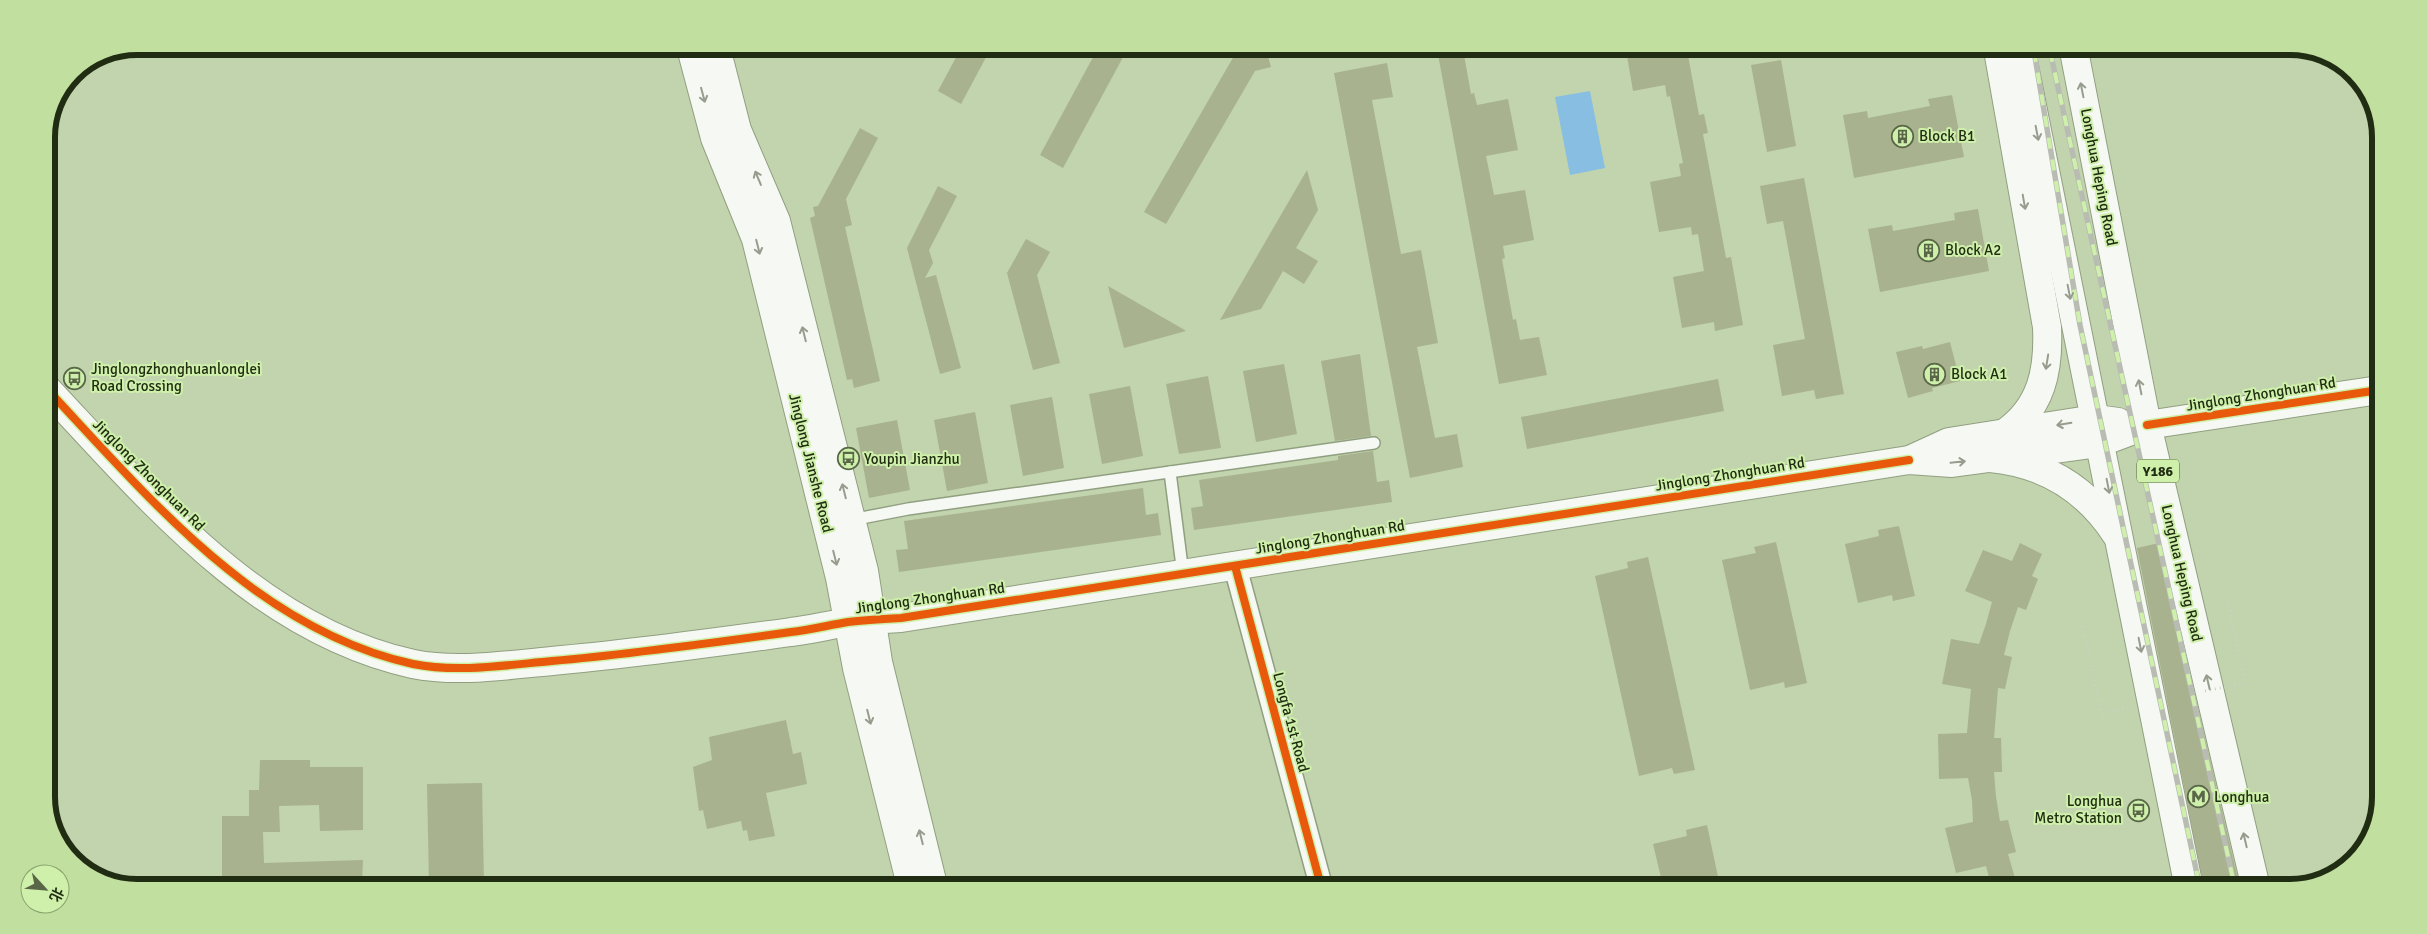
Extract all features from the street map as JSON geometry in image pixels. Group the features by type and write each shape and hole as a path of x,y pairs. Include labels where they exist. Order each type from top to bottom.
{"main road":[{"name":"Jinglong Jianshe Road","path":"693,55 715,138 756,240 840,578 878,662 932,879"},
{"name":"Jinglong Jianshe Road","path":"718,55 737,130 776,221 864,571 857,668 910,879"},
{"path":"1999,55 2047,327 2048,355 2038,392 2017,424 2006,433"},
{"path":"2021,55 2187,879"},
{"name":"Longhua Heping Road","path":"2075,55 2147,425 2254,879"},
{"name":"Jinglong Zhonghuan Rd","path":"55,398 152,501 218,561 282,608 316,628 378,654 416,664 486,667 624,653 795,632 860,621 901,618 1910,460 1952,463 1990,458 2097,432 2372,391"},
{"name":"Jinglong Zhonghuan Rd","path":"1910,460 1949,442 2006,433 2097,432"},
{"path":"1990,458 2022,462 2055,476 2088,501 2118,538"}],"street":[{"name":"Longfa 1st Road","path":"1235,566 1319,879"}],"lane":[{"path":"851,520 908,509 1374,443"},
{"path":"1170,472 1183,574"}],"path":[{"path":"2206,692 2246,683 2227,597"},
{"path":"2082,626 2102,713 2137,706"}],"water":[{"path":"1590,91 1605,168 1570,175 1555,97"}],"building":[{"path":"957,55 987,55 961,104 938,91"},
{"path":"1094,55 1124,55 1063,168 1040,155"},
{"path":"1235,55 1268,55 1271,67 1255,71 1166,224 1144,212"},
{"path":"1438,55 1464,55 1471,94 1474,93 1477,105 1508,99 1518,150 1486,156 1494,195 1525,190 1534,240 1503,246 1505,258 1502,259 1513,320 1516,319 1520,340 1539,337 1547,375 1499,384"},
{"path":"1627,55 1688,55 1699,115 1704,114 1708,133 1703,134 1726,258 1731,257 1743,325 1715,331 1714,322 1682,328 1673,277 1704,271 1698,234 1692,235 1691,227 1659,232 1650,182 1681,176 1679,164 1683,163 1670,96 1667,97 1665,85 1633,91"},
{"path":"1781,60 1796,146 1767,152 1751,65"},
{"path":"1387,63 1393,97 1372,100 1401,254 1421,250 1438,343 1417,347 1435,438 1457,434 1463,467 1410,478 1334,73"},
{"name":"Block B1","path":"1952,95 1964,157 1854,178 1843,115 1867,111 1868,118 1930,106 1928,99"},
{"path":"860,128 878,138 846,199 852,225 845,227 880,381 854,388 852,379 847,380 810,218 815,216 813,207 818,206"},
{"path":"1307,170 1318,210 1296,248 1318,261 1304,284 1283,271 1261,309 1220,320"},
{"path":"1804,178 1844,394 1816,399 1814,390 1782,396 1773,345 1805,339 1783,221 1767,224 1760,186"},
{"path":"938,186 957,196 929,250 933,263 925,278 936,275 961,368 940,374 907,248"},
{"name":"Block A2","path":"1978,209 1989,271 1880,292 1868,229 1892,225 1893,231 1955,220 1954,213"},
{"path":"1026,239 1050,252 1037,275 1060,363 1033,370 1007,273"},
{"path":"1108,286 1183,329 1186,331 1124,348"},
{"name":"Block A1","path":"1950,342 1960,381 1932,388 1933,391 1908,398 1896,352 1922,346 1923,349"},
{"path":"1360,354 1371,436 1335,441 1321,361"},
{"path":"1284,364 1297,434 1256,442 1243,371"},
{"path":"1208,376 1221,448 1179,454 1166,384"},
{"path":"1718,379 1724,411 1527,449 1521,417"},
{"path":"1130,386 1143,456 1102,464 1089,394"},
{"path":"1052,397 1064,468 1023,476 1010,405"},
{"path":"975,412 988,483 947,491 934,420"},
{"path":"897,420 910,490 869,498 856,428"},
{"path":"1373,451 1377,482 1389,480 1392,502 1194,530 1191,508 1203,506 1199,480 1338,460 1338,456"},
{"path":"1143,488 1146,515 1158,513 1161,535 899,572 896,550 908,549 904,521"},
{"path":"1899,526 1915,596 1893,601 1892,595 1858,603 1845,544 1879,536 1878,530"},
{"path":"1776,542 1807,683 1785,688 1784,682 1750,690 1722,560 1756,553 1754,547"},
{"path":"2020,543 2042,554 2032,576 2038,579 2026,610 2018,607 2010,631 2004,655 2012,657 2005,689 1998,688 1994,738 2001,738 2002,772 1994,772 1996,797 2000,821 2008,820 2016,852 2008,854 2015,878 1989,879 1986,866 1956,873 1945,828 1973,822 1972,800 1968,778 1939,779 1938,734 1967,733 1971,689 1942,684 1951,639 1979,644 1992,602 1965,591 1983,550 2012,561"},
{"path":"2159,543 2238,879 2202,879 2137,548"},
{"path":"1648,557 1695,770 1674,774 1672,768 1639,776 1595,576 1628,568 1627,562"},
{"path":"786,720 793,754 801,752 807,784 766,793 775,836 749,841 747,830 743,831 741,821 707,829 703,810 699,811 693,767 712,760 709,737"},
{"path":"260,760 310,760 310,767 363,767 363,830 320,831 319,805 279,806 280,832 263,832 264,863 363,860 362,879 222,879 222,816 249,816 249,790 259,790"},
{"path":"482,783 484,879 429,879 427,784"},
{"path":"1707,825 1719,879 1661,879 1653,844 1687,836 1686,830"}],"railway":[{"path":"2035,55 2080,325 2198,879"},
{"path":"2051,55 2233,879"}],"cycle path":[{"path":"2147,425 2372,391"},
{"path":"55,398 167,515 210,555 256,591 305,622 357,647 413,664 447,668 500,666 612,655 798,631 848,622 901,618 1909,460"},
{"path":"1235,566 1319,879"}],"place":[{"name":"Block B1","path":"1903,136"},
{"name":"Block A2","path":"1929,250"},
{"name":"Block A1","path":"1935,374"},
{"name":"Jinglongzhonghuanlonglei Road Crossing","path":"75,378"},
{"name":"Youpin Jianzhu","path":"848,459"},
{"name":"Longhua","path":"2198,797"},
{"name":"Longhua Metro Station","path":"2138,810"}]}
